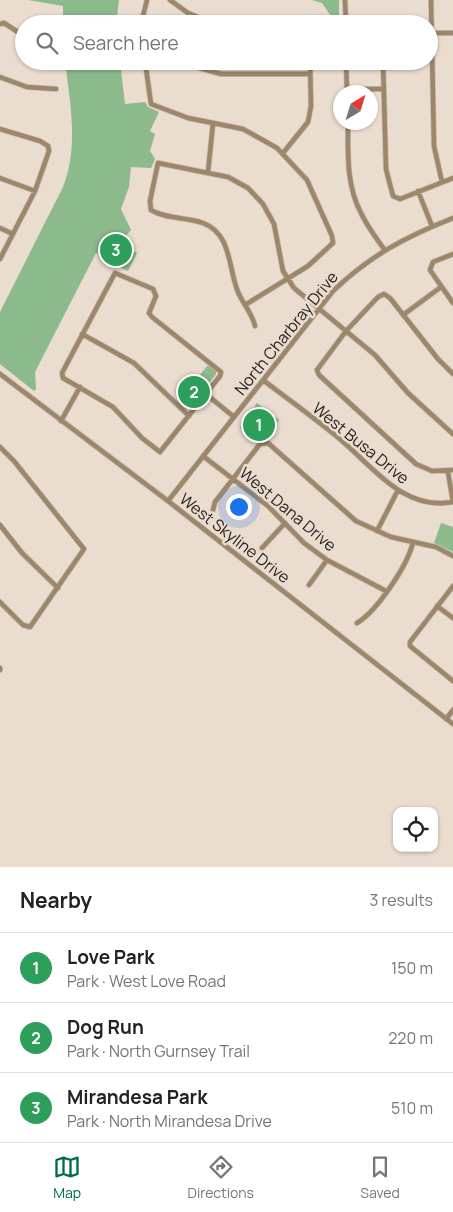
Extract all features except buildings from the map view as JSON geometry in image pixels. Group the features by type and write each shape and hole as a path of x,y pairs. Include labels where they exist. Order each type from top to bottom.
{"street":[{"path":"143,15 147,0"},
{"path":"170,0 193,15"},
{"path":"345,0 346,15"},
{"path":"431,0 431,15"},
{"path":"0,24 4,23 15,30"},
{"path":"438,33 453,33"},
{"path":"146,70 151,104 174,114 243,130 268,142 283,153 307,180 333,240 308,266 245,304"},
{"path":"207,70 221,74 310,74"},
{"path":"283,153 308,122 311,106 310,70"},
{"path":"346,70 347,85"},
{"path":"383,70 386,169 393,196 397,198 453,178"},
{"path":"432,70 435,152 442,182"},
{"path":"0,78 27,87 56,89"},
{"path":"378,88 384,88"},
{"path":"208,172 213,123"},
{"path":"0,129 40,141 48,146 47,159 35,191 0,259"},
{"path":"348,130 348,165 352,192 361,214 384,249"},
{"path":"255,326 234,279 228,252 218,234 203,223 151,210 150,201 158,163 208,172 238,182 263,204 274,224 281,264 288,279 300,295 375,355 408,393 453,434"},
{"path":"0,178 35,191"},
{"path":"418,191 432,226"},
{"name":"North Charbray Drive","path":"168,501 318,309 349,276 384,249 453,218"},
{"path":"0,228 13,234"},
{"path":"453,254 430,265 430,270 453,303"},
{"path":"115,272 156,292 149,313 220,372 220,376 160,452 142,438 113,407 63,378 62,373 82,334 115,272"},
{"path":"403,314 441,287"},
{"path":"453,374 387,295 378,297 346,330 317,370 319,374 416,464 432,471 450,471 453,502"},
{"path":"82,334 134,363 189,416"},
{"name":"West Skyline Drive","path":"0,374 168,501 453,724"},
{"name":"West Busa Drive","path":"263,380 341,440 398,490 422,501 453,502"},
{"path":"61,421 80,387"},
{"path":"206,394 234,416"},
{"path":"213,510 215,502 260,444 264,442 268,443 307,475 347,514 377,531 436,548 453,556"},
{"path":"0,447 14,461 84,549 34,623 27,627 0,602"},
{"name":"West Dana Drive","path":"204,456 268,506 304,543 327,560 386,591"},
{"path":"377,531 398,490"},
{"path":"262,548 285,523"},
{"path":"0,525 22,553 58,588"},
{"path":"357,623 366,618 402,570 413,542"},
{"path":"309,585 327,560"},
{"path":"453,586 410,642 410,646 453,681"},
{"path":"437,606 453,618"},
{"path":"446,719 453,710"}],"green space":[{"path":"28,0 119,0 117,15 63,15 63,6"},
{"path":"312,0 339,0 339,15 330,15 322,3"},
{"path":"66,70 121,70 125,104 145,102 148,107 159,112 150,131 155,134 150,151 155,159 151,168 131,167 129,187 121,209 131,230 121,242 137,253 128,271 96,253 35,372 36,389 34,391 0,364 0,312 63,187 71,156 71,109"},
{"path":"208,365 216,371 216,374 190,408 186,409 178,401"},
{"path":"257,403 279,420 266,437 256,440 240,428"},
{"path":"441,523 453,527 453,552 434,543"}],"place":[{"name":"Mirandesa Park","path":"116,250"},
{"name":"Dog Run","path":"194,392"},
{"name":"Love Park","path":"259,425"}]}
